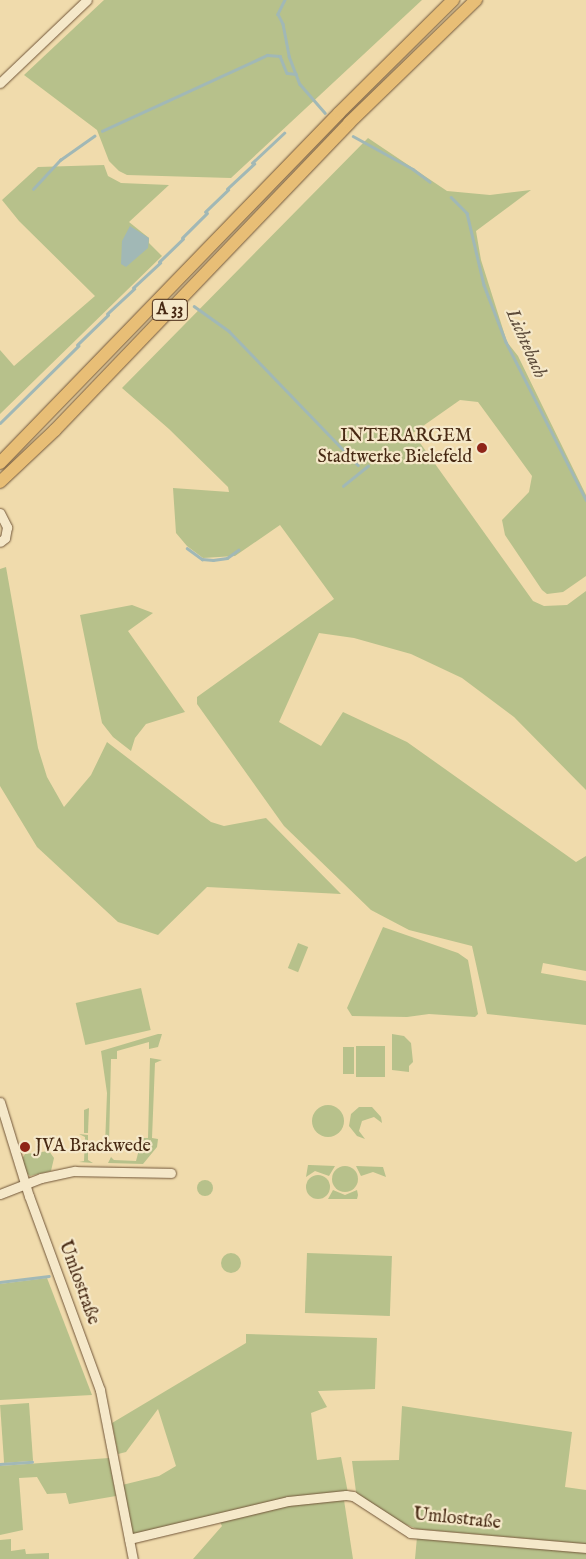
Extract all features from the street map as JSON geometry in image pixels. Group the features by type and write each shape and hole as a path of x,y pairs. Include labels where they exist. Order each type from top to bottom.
{"highway":[{"name":"A 33","path":"0,463 326,126 453,0"},
{"name":"A 33","path":"0,482 55,430 338,134 476,0"}],"street":[{"path":"0,83 86,0"},
{"path":"0,542 5,538 7,527 1,514"},
{"name":"Umlostraße","path":"0,1102 24,1184 100,1390 133,1559"},
{"path":"0,1194 24,1184 75,1171 171,1173"},
{"name":"Umlostraße","path":"129,1539 288,1501 346,1495 353,1496 410,1533 586,1548"}],"green space":[{"path":"104,0 422,0 231,178 127,175 119,171 109,161 97,130 24,75"},
{"path":"368,138 447,191 490,195 531,190 476,231 481,260 507,342 518,356 586,495 586,576 563,592 547,594 542,590 505,535 502,520 529,492 532,476 478,402 460,400 413,433 533,601 544,606 567,605 586,591 586,790 514,717 462,678 411,654 354,638 319,633 279,722 321,746 343,712 407,742 576,862 586,856 586,971 543,963 541,973 586,981 586,1025 487,1014 472,946 409,930 371,910 284,826 197,704 197,697 334,599 280,525 235,556 203,558 187,546 176,533 173,488 229,492 228,487 169,429 122,388"},
{"path":"104,165 108,176 121,183 169,185 129,222 149,238 149,243 162,256 0,414 0,350 14,366 95,296 19,221 2,200 38,167"},
{"path":"6,567 38,748 47,777 64,807 91,775 107,742 211,822 224,826 266,818 341,894 207,887 158,935 118,922 37,847 0,786 0,569"},
{"path":"132,605 153,613 128,631 185,712 146,724 135,738 131,751 113,737 102,723 80,615"},
{"path":"383,927 458,953 468,960 478,1014 475,1017 429,1014 407,1017 352,1016 347,1008"},
{"path":"298,943 308,947 298,972 288,968"},
{"path":"141,988 151,1030 85,1045 76,1003"},
{"path":"162,1034 158,1047 149,1049 149,1042 117,1051 117,1059 111,1059 109,1144 114,1145 102,1152 100,1145 105,1145 107,1093 101,1051"},
{"path":"392,1034 404,1036 411,1043 413,1062 409,1066 409,1072 392,1070"},
{"path":"356,1046 385,1046 385,1077 356,1077"},
{"path":"343,1047 354,1047 354,1074 343,1074"},
{"path":"150,1058 162,1060 155,1063 152,1138 158,1139 157,1147 143,1164 108,1163 111,1157 114,1160 136,1161 142,1138 148,1138"},
{"path":"328,1105 340,1109 344,1121 340,1133 328,1137 316,1133 312,1121 316,1109"},
{"path":"359,1107 372,1107 381,1117 382,1123 374,1117 362,1121 359,1131 365,1139 357,1136 349,1126 351,1114"},
{"path":"89,1108 88,1133 84,1133 84,1110"},
{"path":"79,1134 88,1135 88,1160 93,1163 79,1162 84,1161 85,1137"},
{"path":"49,1151 54,1158 51,1171 30,1176 26,1173 22,1159 25,1154"},
{"path":"308,1165 335,1166 329,1176 315,1171 306,1177"},
{"path":"345,1166 354,1170 358,1179 354,1188 345,1192 336,1188 332,1179 336,1170"},
{"path":"356,1166 383,1167 386,1177 373,1172 361,1176"},
{"path":"318,1175 327,1178 330,1187 327,1196 318,1199 309,1196 306,1187 309,1178"},
{"path":"202,1180 208,1180 213,1185 211,1194 202,1196 197,1191 197,1185"},
{"path":"333,1190 345,1195 357,1190 357,1199 328,1199"},
{"path":"231,1253 238,1256 241,1263 238,1270 231,1273 224,1270 221,1263 224,1256"},
{"path":"307,1253 392,1256 390,1316 305,1313"},
{"path":"47,1278 92,1395 0,1400 0,1284"},
{"path":"246,1334 377,1338 375,1389 318,1391 327,1407 311,1413 317,1460 341,1457 348,1493 132,1535 122,1485 159,1476 176,1466 158,1409 126,1452 118,1454 112,1423 246,1343"},
{"path":"29,1403 33,1461 4,1463 0,1405"},
{"path":"402,1406 572,1432 565,1487 586,1490 586,1544 417,1529 392,1519 361,1496 356,1492 352,1461 399,1460"},
{"path":"109,1458 116,1496 69,1504 66,1493 47,1494 37,1477 19,1478 23,1530 0,1535 0,1466"},
{"path":"344,1500 353,1559 193,1559 222,1526 219,1520 292,1504"},
{"path":"417,1537 586,1551 586,1559 415,1559"},
{"path":"11,1539 11,1551 25,1549 26,1554 49,1553 49,1559 0,1559 0,1540"}],"water":[{"path":"130,226 149,238 148,248 126,267 121,264 122,241"}],"waterway":[{"name":"Lichtebach","path":"285,0 278,14 283,24 289,56 300,84 325,113"},
{"path":"102,131 267,55 280,56 287,73 296,74"},
{"path":"252,163 284,133"},
{"path":"33,189 60,160 94,136"},
{"name":"Lichtebach","path":"353,136 413,169 430,182"},
{"path":"227,189 254,164"},
{"path":"205,212 228,190"},
{"name":"Lichtebach","path":"451,197 467,213 484,285 506,342 586,500"},
{"path":"182,238 207,213"},
{"path":"159,262 183,239"},
{"path":"133,288 160,263"},
{"path":"107,314 134,289"},
{"path":"194,306 229,331 358,465"},
{"path":"77,345 108,315"},
{"path":"0,423 78,346"},
{"path":"343,486 368,466"},
{"path":"187,548 202,559 213,560 227,558 238,550"},
{"path":"0,1282 49,1276"},
{"path":"0,1464 32,1462"}],"place":[{"name":"INTERARGEM Stadtwerke Bielefeld","path":"482,448"},
{"name":"JVA Brackwede","path":"25,1147"}]}
